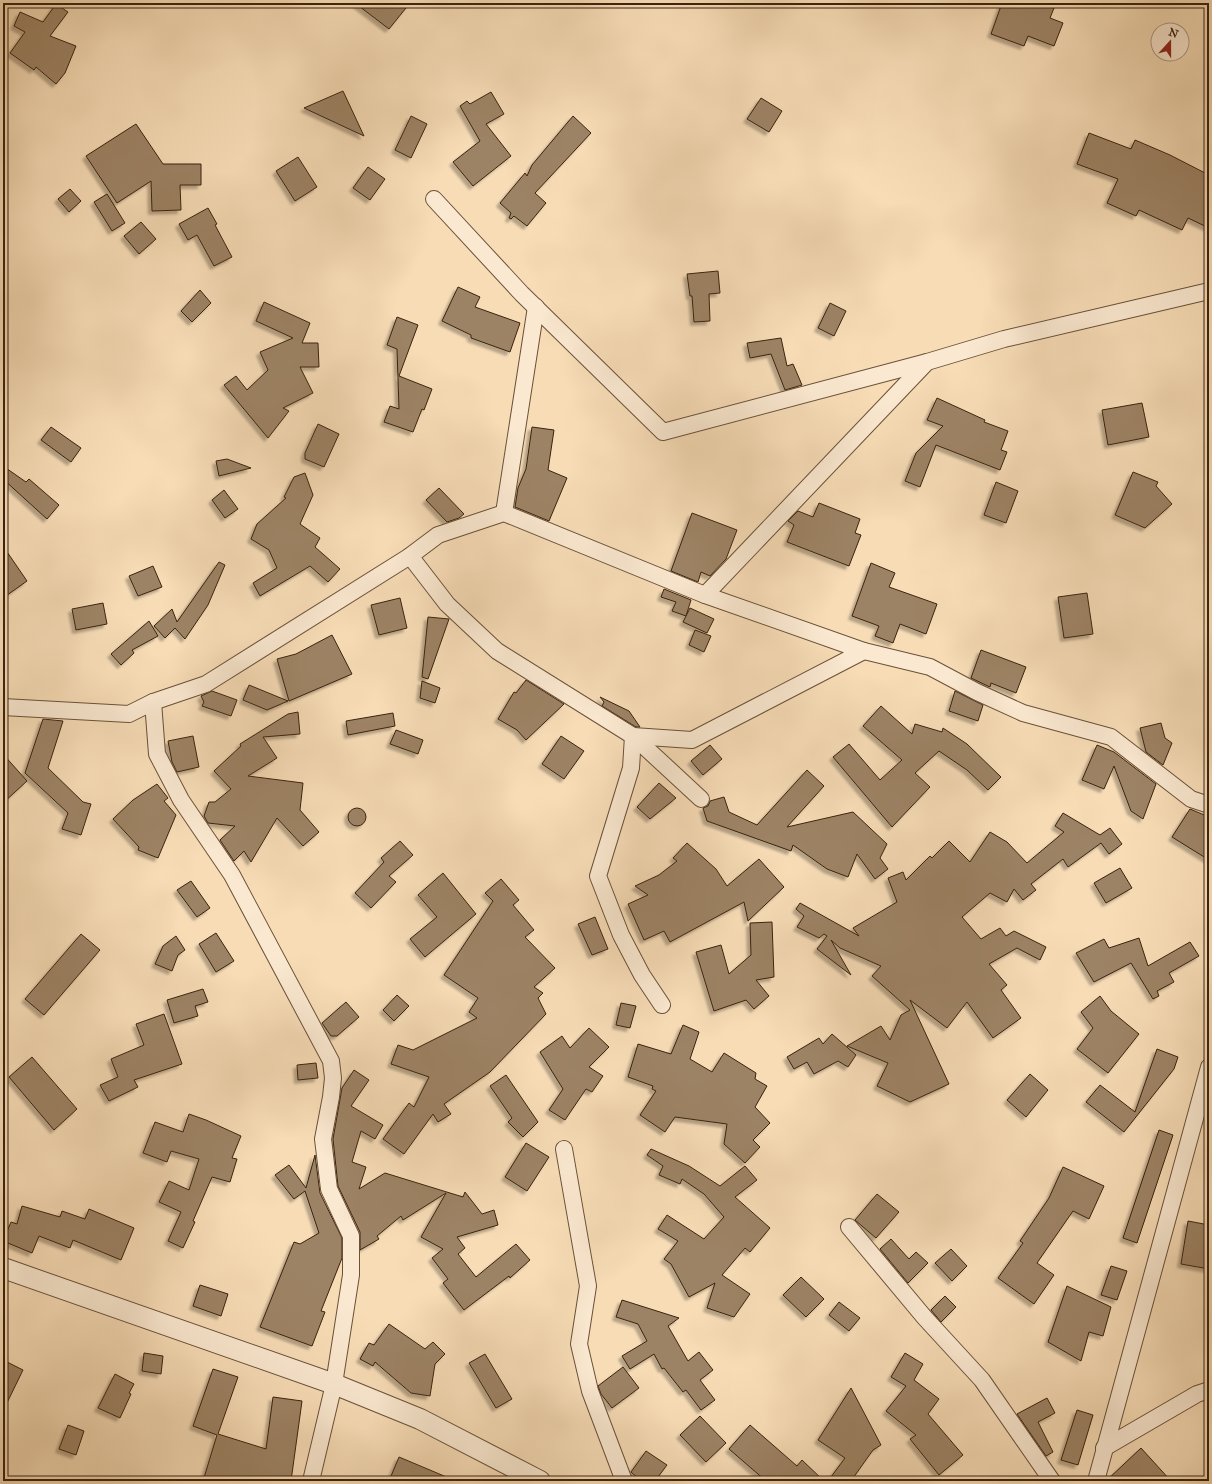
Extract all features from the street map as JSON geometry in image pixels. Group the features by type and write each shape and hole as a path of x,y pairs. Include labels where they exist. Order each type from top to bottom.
{"street":[{"path":"434,199 536,307 663,432 927,362 1004,339 1209,291"},
{"path":"504,514 536,307"},
{"path":"705,595 927,362"},
{"path":"3,707 129,714 153,702 206,684 410,556 438,536 504,514 705,595 864,651 930,667 976,692 1023,713 1111,737 1191,799 1209,805"},
{"path":"410,556 447,604 497,651 633,736 701,799"},
{"path":"633,736 692,740 864,651"},
{"path":"153,702 157,754 181,800 232,875 331,1061 333,1078 331,1097 322,1139 329,1189 351,1236 351,1275 334,1384 311,1481"},
{"path":"633,736 631,768 598,876 621,935 642,975 662,1005"},
{"path":"1096,1481 1209,1067"},
{"path":"564,1149 588,1286 579,1344 590,1391 624,1481"},
{"path":"849,1227 925,1318 982,1380 1052,1481"},
{"path":"3,1268 334,1384 420,1419 540,1481"},
{"path":"1104,1448 1197,1394 1209,1390"}],"building":[{"path":"355,3 410,3 389,29"},
{"path":"1002,3 1056,3 1050,18 1063,23 1054,46 1028,36 1024,46 991,34"},
{"path":"56,4 68,12 50,36 76,46 65,73 56,84 36,67 34,70 10,53 25,32 14,26 20,12 43,22"},
{"path":"343,91 364,136 304,108"},
{"path":"491,92 504,114 486,124 511,156 473,186 453,162 480,141 460,106 467,101 470,104"},
{"path":"761,98 782,111 769,132 747,119"},
{"path":"411,116 427,124 411,158 395,150"},
{"path":"573,116 591,133 535,193 546,203 527,226 514,216 511,219 509,218 511,213 500,203 525,173 527,176 532,165"},
{"path":"136,124 163,164 201,164 201,185 180,185 181,210 152,211 151,181 117,203 86,156"},
{"path":"1089,133 1131,149 1135,140 1170,155 1209,175 1209,228 1188,218 1182,230 1139,210 1136,216 1107,203 1118,179 1077,164"},
{"path":"298,157 317,187 295,201 276,171"},
{"path":"368,167 385,179 370,200 353,188"},
{"path":"70,189 81,201 69,212 58,199"},
{"path":"107,194 125,223 112,231 94,202"},
{"path":"208,208 232,257 214,266 197,235 188,240 179,224"},
{"path":"141,222 156,239 139,254 124,236"},
{"path":"718,271 720,293 709,294 710,321 694,322 692,296 690,296 687,274"},
{"path":"458,287 480,297 475,307 520,323 510,352 471,338 471,335 442,321"},
{"path":"200,290 211,303 192,322 181,311"},
{"path":"264,302 310,323 302,343 318,343 319,367 300,367 313,393 283,408 289,411 268,438 224,385 236,376 247,390 268,370 260,352 293,338 256,321"},
{"path":"830,303 846,311 834,336 818,328"},
{"path":"397,317 418,325 399,376 432,389 413,432 384,422 390,406 399,409 397,349 387,345"},
{"path":"781,338 787,366 793,364 802,385 785,390 771,354 750,358 747,343"},
{"path":"937,398 985,420 984,422 1008,431 1001,450 1007,452 1000,470 936,445 920,487 905,481 916,453 943,426 927,420"},
{"path":"1142,403 1149,437 1108,445 1102,410"},
{"path":"318,424 339,434 324,467 305,459 305,453"},
{"path":"51,427 81,448 71,462 41,440"},
{"path":"532,427 554,430 548,470 567,478 549,521 515,507 518,488 526,469"},
{"path":"227,459 251,468 219,476 216,461"},
{"path":"3,466 26,482 29,479 59,505 47,519 3,479"},
{"path":"1133,472 1158,482 1156,486 1172,504 1145,528 1115,515"},
{"path":"305,473 313,495 300,524 320,538 315,547 340,569 328,582 310,566 260,596 253,583 277,568 269,550 251,539 257,524 286,498 284,497 294,477"},
{"path":"996,482 1018,491 1006,523 984,515"},
{"path":"439,488 464,514 459,518 447,522 426,500"},
{"path":"224,490 238,509 225,518 212,500"},
{"path":"819,503 860,519 855,533 861,535 849,566 787,542 794,525 788,521 798,511 813,517"},
{"path":"692,513 737,530 726,559 710,576 701,572 698,582 671,571"},
{"path":"3,546 27,581 3,598"},
{"path":"219,562 225,565 208,605 185,639 175,628 165,638 154,626 172,609 177,622"},
{"path":"871,563 895,573 889,587 937,604 926,634 900,624 893,643 875,636 879,626 852,616"},
{"path":"153,566 162,587 138,596 129,576"},
{"path":"664,589 691,600 686,616 672,611 676,602 661,597"},
{"path":"1087,593 1093,634 1064,638 1058,597"},
{"path":"400,598 407,628 379,635 371,605"},
{"path":"103,603 107,624 76,630 72,609"},
{"path":"690,608 714,619 707,633 683,622"},
{"path":"428,617 449,619 428,679 422,677"},
{"path":"149,621 158,636 132,650 134,653 121,665 111,654"},
{"path":"695,630 711,636 704,652 689,645"},
{"path":"332,635 352,674 289,701 277,659 296,654"},
{"path":"981,650 1026,667 1016,693 991,683 990,687 971,678"},
{"path":"526,680 564,704 526,740 517,730 498,719 514,692 516,693"},
{"path":"422,681 440,688 435,703 420,698"},
{"path":"249,685 288,701 267,710 243,700"},
{"path":"212,691 237,700 231,716 202,706 204,702 201,696"},
{"path":"955,691 983,705 978,721 949,711"},
{"path":"600,697 629,711 640,727 636,727 602,706 604,702"},
{"path":"881,706 912,734 915,724 942,732 943,728 967,744 1001,777 988,790 967,770 939,751 915,773 930,787 892,827 833,757 849,744 880,780 902,760 863,726"},
{"path":"298,712 300,734 263,737 277,758 248,776 303,783 300,810 319,832 303,846 277,818 251,862 244,851 234,861 220,840 235,826 208,823 204,816 209,802 215,802 231,789 214,771 241,746 240,744 288,714"},
{"path":"393,713 395,726 348,735 346,721"},
{"path":"43,719 63,721 48,768 83,802 91,804 81,835 62,829 68,813 25,773"},
{"path":"1161,723 1165,738 1172,743 1163,765 1146,752 1140,728"},
{"path":"396,730 423,740 418,754 390,744"},
{"path":"193,736 199,767 177,772 172,762 168,741"},
{"path":"561,736 584,751 564,779 542,764"},
{"path":"710,745 722,759 703,775 691,761"},
{"path":"1097,745 1114,752 1156,784 1143,819 1131,811 1114,766 1104,789 1082,780"},
{"path":"3,754 27,781 3,803"},
{"path":"807,770 824,786 787,827 853,812 887,844 880,858 888,869 875,879 857,854 848,877 827,869 793,845 791,851 707,821 703,808 708,806 710,801 724,797 729,812 757,825"},
{"path":"659,783 676,798 650,819 637,807"},
{"path":"157,784 168,798 164,801 176,815 158,858 138,850 139,847 113,819 133,800"},
{"path":"357,808 363,811 366,817 363,823 357,826 351,823 348,817 351,811"},
{"path":"1190,809 1209,817 1209,860 1172,837"},
{"path":"1063,813 1100,835 1110,828 1122,844 1109,854 1101,843 1068,867 1063,859 1031,884 1036,890 1023,900 1014,889 1007,902 990,893 962,917 981,939 1000,928 1006,936 1014,931 1046,947 1040,960 1017,948 989,964 1007,985 1001,990 1021,1018 993,1038 967,1002 947,1028 910,1000 949,1084 910,1102 877,1086 888,1063 847,1046 881,1026 890,1040 901,1015 910,1010 872,976 881,966 840,948 831,940 851,975 817,949 827,936 824,934 819,938 797,927 804,916 796,909 800,903 859,936 853,928 897,902 888,878 903,872 906,880 930,856 932,858 949,841 970,862 990,832 1007,842 1027,863 1064,832 1055,826"},
{"path":"400,841 413,855 389,876 396,882 371,908 355,893 384,862 381,858"},
{"path":"687,843 716,869 727,886 759,859 784,887 748,921 744,902 670,942 664,931 644,940 628,904 648,895 635,886 659,875 677,861 673,858"},
{"path":"1120,868 1132,888 1106,903 1094,883"},
{"path":"443,873 476,914 425,957 410,939 437,917 418,895"},
{"path":"501,879 519,900 513,905 534,930 525,937 555,968 534,987 543,993 538,998 546,1014 490,1072 444,1104 451,1114 438,1122 433,1114 404,1154 383,1139 409,1103 414,1107 429,1077 391,1064 398,1045 413,1050 477,1018 469,1012 478,998 444,975 493,901 485,893"},
{"path":"191,881 210,908 197,917 177,890"},
{"path":"595,917 608,949 592,955 578,924"},
{"path":"772,922 774,977 756,980 769,996 754,1009 746,1000 714,1011 696,952 721,945 729,974 751,955 750,923"},
{"path":"216,933 234,961 216,972 199,944"},
{"path":"81,934 100,950 44,1015 25,999"},
{"path":"176,936 185,950 178,955 172,971 155,964 163,946"},
{"path":"1139,938 1148,966 1190,942 1199,956 1169,973 1174,982 1157,991 1159,996 1153,999 1131,963 1094,982 1076,953 1104,939 1109,948"},
{"path":"203,989 208,1002 195,1006 198,1016 174,1023 167,1000"},
{"path":"397,995 409,1006 394,1021 383,1010"},
{"path":"1100,996 1111,1011 1139,1034 1108,1073 1077,1049 1093,1028 1081,1012"},
{"path":"346,1002 359,1017 337,1036 331,1036 322,1023"},
{"path":"621,1003 636,1006 630,1028 616,1025"},
{"path":"164,1014 182,1064 134,1080 138,1087 109,1101 100,1085 118,1077 111,1059 144,1045 136,1024"},
{"path":"683,1025 699,1032 690,1059 712,1072 724,1053 756,1073 755,1079 767,1086 755,1107 770,1123 753,1140 760,1147 745,1163 724,1144 727,1124 675,1117 665,1132 640,1115 656,1091 652,1089 653,1086 628,1077 638,1044 671,1054"},
{"path":"589,1028 609,1047 589,1067 603,1076 592,1092 586,1089 565,1120 549,1110 563,1089 540,1052 562,1036 570,1048"},
{"path":"832,1034 856,1055 848,1067 838,1061 814,1074 807,1062 794,1069 787,1057 819,1038 823,1044"},
{"path":"1157,1049 1178,1057 1174,1069 1124,1132 1086,1102 1100,1085 1135,1112"},
{"path":"32,1057 77,1109 54,1130 9,1077"},
{"path":"316,1063 318,1078 298,1080 297,1065"},
{"path":"354,1070 369,1080 351,1106 383,1125 375,1139 361,1131 352,1162 366,1167 359,1189 385,1173 463,1197 465,1192 482,1214 494,1210 498,1225 457,1237 465,1248 458,1254 476,1277 516,1244 530,1260 510,1278 509,1276 464,1310 443,1283 448,1279 432,1258 443,1249 421,1237 446,1193 403,1220 401,1216 377,1236 379,1239 360,1250 360,1232 338,1186 333,1139 342,1088"},
{"path":"1030,1074 1048,1090 1026,1117 1007,1100"},
{"path":"506,1075 538,1122 523,1137 508,1122 512,1118 490,1086"},
{"path":"189,1114 241,1136 232,1158 237,1159 230,1182 212,1177 193,1221 195,1222 183,1248 168,1241 181,1212 159,1202 169,1181 189,1190 199,1159 171,1151 167,1162 143,1153 155,1122 183,1132"},
{"path":"1159,1130 1173,1135 1137,1243 1123,1238"},
{"path":"526,1143 549,1157 527,1191 505,1177"},
{"path":"651,1149 689,1166 720,1186 745,1166 757,1180 735,1197 770,1228 750,1252 745,1248 722,1275 750,1294 734,1317 707,1308 715,1283 689,1297 671,1264 664,1259 678,1241 658,1229 667,1215 704,1239 724,1217 704,1194 682,1179 680,1184 659,1175 663,1166 647,1155"},
{"path":"315,1155 320,1193 342,1238 342,1258 321,1311 325,1312 312,1346 260,1327 294,1242 300,1244 319,1233 305,1191 294,1199 275,1175 289,1165 306,1188"},
{"path":"1063,1167 1104,1186 1089,1219 1073,1211 1037,1263 1054,1275 1034,1304 998,1278 1023,1243 1020,1241 1049,1198"},
{"path":"877,1194 899,1212 876,1238 855,1220"},
{"path":"22,1206 60,1217 62,1211 85,1219 89,1209 134,1228 121,1260 73,1240 70,1248 39,1236 32,1253 3,1241 11,1222 17,1224"},
{"path":"1188,1221 1209,1225 1209,1269 1181,1264"},
{"path":"891,1239 909,1259 916,1252 928,1263 908,1283 880,1249"},
{"path":"951,1249 967,1266 952,1281 935,1263"},
{"path":"1111,1266 1127,1271 1117,1300 1101,1295"},
{"path":"801,1277 824,1299 806,1317 783,1295"},
{"path":"200,1285 228,1294 221,1316 193,1306"},
{"path":"1067,1286 1111,1307 1103,1336 1089,1332 1081,1361 1048,1342"},
{"path":"945,1296 956,1307 941,1322 931,1310"},
{"path":"622,1300 679,1318 668,1326 688,1361 699,1352 713,1370 700,1380 715,1400 701,1410 686,1390 683,1392 664,1368 662,1369 654,1354 630,1369 622,1356 647,1341 638,1324 616,1317"},
{"path":"839,1302 860,1318 849,1331 829,1315"},
{"path":"389,1324 425,1349 433,1342 445,1354 435,1364 430,1396 411,1393 375,1362 373,1366 360,1359 369,1343 374,1345"},
{"path":"144,1353 163,1356 161,1374 142,1371"},
{"path":"905,1353 923,1364 914,1380 939,1399 928,1414 963,1455 939,1475 910,1439 916,1435 886,1411 906,1386 891,1377"},
{"path":"485,1354 512,1399 496,1408 469,1363"},
{"path":"3,1360 23,1370 3,1411"},
{"path":"623,1367 639,1388 612,1408 601,1394 598,1386"},
{"path":"213,1369 238,1377 218,1434 266,1449 273,1397 302,1401 291,1481 203,1481 217,1435 193,1426"},
{"path":"115,1374 134,1384 120,1418 98,1408"},
{"path":"851,1388 881,1445 873,1450 851,1481 828,1481 845,1458 818,1440"},
{"path":"1047,1398 1055,1413 1038,1422 1053,1452 1046,1456 1017,1414"},
{"path":"1077,1410 1093,1415 1078,1465 1061,1460"},
{"path":"700,1416 726,1443 706,1462 680,1435"},
{"path":"68,1425 84,1431 76,1455 59,1449"},
{"path":"750,1425 797,1466 802,1460 824,1481 766,1481 729,1449"},
{"path":"1141,1448 1171,1481 1106,1481"},
{"path":"646,1451 667,1465 655,1481 641,1481 631,1472"},
{"path":"399,1457 456,1481 389,1481"}]}
